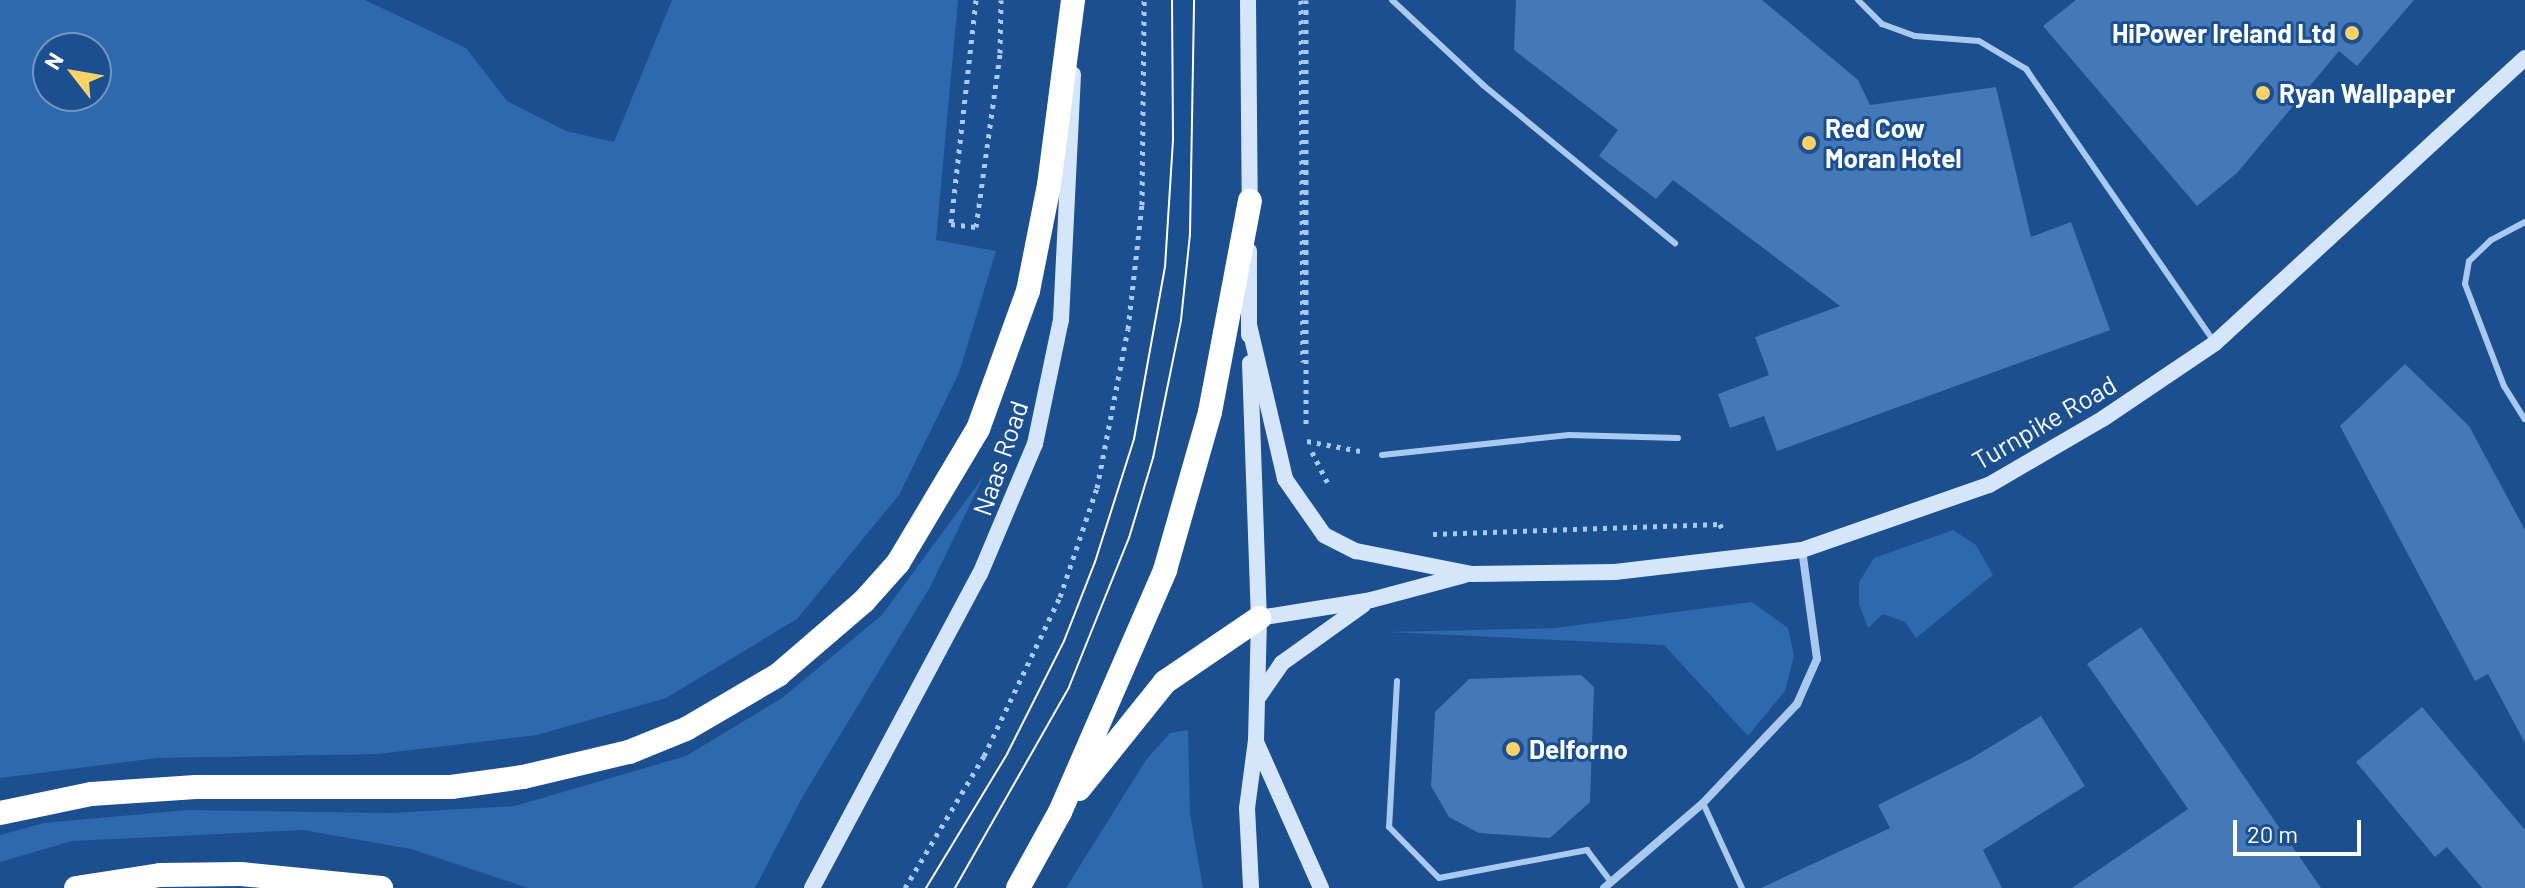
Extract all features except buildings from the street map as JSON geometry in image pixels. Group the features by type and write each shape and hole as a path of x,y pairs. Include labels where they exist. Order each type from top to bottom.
{"highway":[{"path":"0,813 91,794 196,787 451,787 537,775 629,752 686,729 778,675 864,601 898,563 978,429 1028,291 1049,185 1074,0"},
{"path":"1018,888 1060,812 1165,570 1191,490 1250,201"},
{"path":"1060,812 1165,682 1259,618"},
{"path":"76,888 160,875 241,874 381,888"}],"main road":[{"name":"Naas Road","path":"812,888 980,574 1035,444 1061,320 1071,181 1074,0"},
{"path":"1248,0 1249,325 1259,618 1254,704 1256,740 1247,808 1251,888"},
{"name":"Turnpike Road","path":"1471,574 1615,572 1802,550 1989,485 2104,418 2215,343 2525,58"},
{"path":"1249,325 1285,479 1324,535 1356,551 1471,574"},
{"path":"1259,618 1371,600 1471,574"},
{"path":"1254,704 1282,663 1314,635 1371,600"},
{"path":"1256,740 1321,888"}],"street":[{"path":"1608,885 1703,803 1797,704 1817,659 1802,550"}],"lane":[{"path":"1392,0 1483,85 1675,243"},
{"path":"1858,0 1882,24 1915,36 1979,41 2026,69 2215,343"},
{"path":"2525,222 2491,240 2469,261 2465,284 2504,386 2525,419"},
{"path":"1382,455 1569,435 1678,438"},
{"path":"1397,681 1389,827 1439,878 1587,850 1608,885"},
{"path":"1703,803 1742,888"}],"path":[{"path":"976,0 951,224 976,227 1000,53 1001,0"},
{"path":"905,888 984,756 1081,543 1097,488 1133,294 1142,205 1144,0"},
{"path":"1304,0 1306,441 1332,492"},
{"path":"1306,441 1382,455"},
{"path":"1421,534 1720,524 1735,558"}],"shaded area":[{"path":"0,0 365,0 466,48 507,101 566,131 614,142 672,0 958,0 936,240 996,251 959,373 899,495 797,619 666,698 537,735 378,754 157,758 0,778"},
{"path":"984,476 930,587 803,796 755,888 528,888 411,849 303,830 72,841 0,862 0,835 44,823 188,810 391,813 515,806 686,756 782,698 882,615"},
{"path":"1953,530 1976,545 1993,575 1916,638 1905,622 1883,614 1868,628 1859,604 1859,582 1874,558"},
{"path":"1752,602 1788,628 1794,656 1785,691 1748,736 1664,645 1388,632 1555,628"},
{"path":"1188,730 1190,814 1203,888 1066,888 1146,760 1170,733"}],"tram line":[{"path":"926,888 1007,754 1064,641 1095,562 1134,439 1165,267 1173,140 1172,0"},
{"path":"955,888 1069,687 1129,538 1153,458 1181,320 1190,234 1194,0"}],"place":[{"name":"HiPower Ireland Ltd","path":"2352,33"},
{"name":"Ryan Wallpaper","path":"2263,93"},
{"name":"Red Cow Moran Hotel","path":"1809,143"},
{"name":"Delforno","path":"1513,749"}]}
